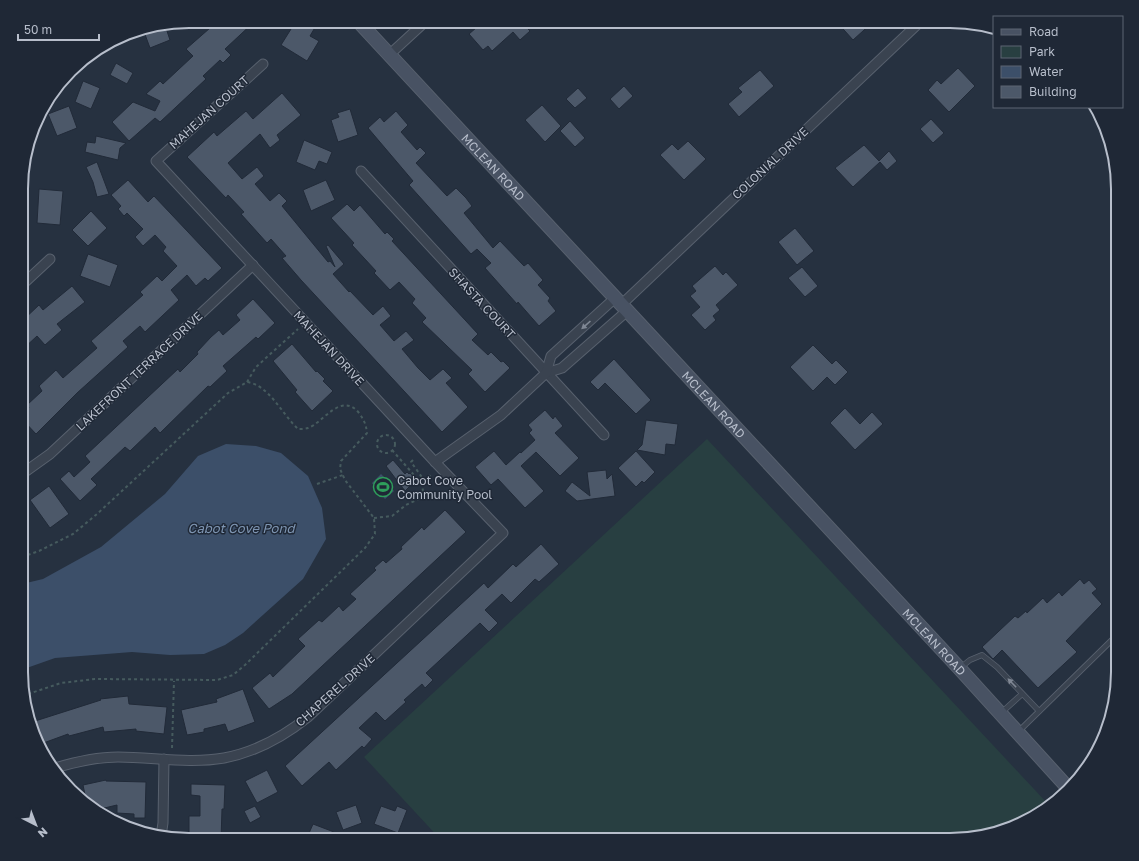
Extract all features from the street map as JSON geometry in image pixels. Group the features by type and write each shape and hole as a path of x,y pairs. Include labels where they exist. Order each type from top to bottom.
{"street":[{"name":"MCLEAN ROAD","path":"364,28 960,669 1065,785"},
{"path":"389,55 418,28"},
{"name":"COLONIAL DRIVE","path":"621,305 914,28"},
{"name":"MAHEJAN COURT","path":"156,161 263,64"},
{"name":"MAHEJAN DRIVE","path":"156,161 435,462 503,533"},
{"name":"SHASTA COURT","path":"361,171 604,435"},
{"path":"28,279 50,259"},
{"name":"LAKEFRONT TERRACE DRIVE","path":"28,470 50,454 253,265"},
{"path":"546,373 551,356 621,305"},
{"path":"435,462 500,415 546,373 562,368 621,305"},
{"name":"CHAPEREL DRIVE","path":"59,767 103,758 224,758 263,746 294,728 503,533"},
{"path":"162,831 164,759"}],"lane":[{"path":"1018,732 1111,641"},
{"path":"960,669 970,660 982,655 997,667 1039,712"},
{"path":"1000,713 1022,694"}],"path":[{"path":"28,555 73,534 97,514 228,393 246,382 256,367 299,328"},
{"path":"29,693 61,683 95,679 174,681 217,680 233,675 289,623 365,548 375,534 374,518 340,469 341,461 367,433 366,421 354,407 344,405 323,416 308,428 298,429 264,391 255,383 246,382"},
{"path":"384,435 392,437 395,444 392,450 388,452 380,449 378,444 380,438 384,435"},
{"path":"374,518 392,516 406,505 419,499 424,494 421,483 392,450"},
{"path":"413,460 411,462 424,480"},
{"path":"421,483 432,474"},
{"path":"317,484 343,475"},
{"path":"172,748 174,681"}],"green space":[{"path":"707,439 1046,802 1012,821 992,828 961,833 435,833 364,757"}],"water":[{"name":"Cabot Cove Pond","path":"226,444 256,446 281,453 308,476 322,508 326,539 303,579 243,633 225,645 204,654 170,655 132,652 55,658 28,668 28,583 43,579 101,547 165,494 198,456"},
{"name":"Cabot Cove Community Pool","path":"381,474 386,479 384,481 394,491 385,499 372,483"}],"building":[{"path":"210,28 248,28 225,49 231,55 223,63 220,60 203,76 206,79 160,122 155,118 129,141 112,122 133,102 155,111 160,101 146,94 160,81 163,84 193,56 186,49"},
{"path":"292,28 315,28 310,36 319,41 307,61 281,45"},
{"path":"476,28 527,28 530,31 520,40 513,32 492,51 488,46 483,50 469,34"},
{"path":"842,28 866,28 853,40"},
{"path":"166,29 170,40 150,48 145,34"},
{"path":"116,63 133,73 127,84 110,75"},
{"path":"958,68 975,86 949,112 928,90 937,80 941,84"},
{"path":"760,70 774,86 739,117 728,104 742,92 738,88"},
{"path":"83,81 100,88 91,109 75,102"},
{"path":"624,86 633,96 619,109 610,99"},
{"path":"578,88 587,98 575,108 566,99"},
{"path":"282,93 301,115 277,135 280,140 270,148 260,134 228,163 242,179 257,167 264,176 255,184 270,201 279,193 287,201 282,206 328,262 330,261 335,267 326,246 328,245 344,264 333,274 349,292 350,291 373,315 383,306 391,316 380,325 394,341 406,331 414,340 402,349 418,368 430,380 443,369 452,378 446,383 468,407 442,432 301,280 282,258 286,256 271,239 267,243 241,214 244,212 228,195 226,198 187,157 214,132 217,136 246,111 253,119"},
{"path":"542,105 561,126 545,142 525,120"},
{"path":"69,106 77,128 57,136 48,114"},
{"path":"350,109 358,135 338,142 331,120 339,117 337,113"},
{"path":"396,111 408,125 401,132 417,150 420,147 426,153 416,163 447,196 456,188 466,198 472,206 464,213 493,248 500,241 524,266 528,263 543,280 538,285 550,298 548,301 556,311 539,326 485,268 491,263 477,249 471,254 409,185 413,181 368,128 380,117 384,122"},
{"path":"931,119 944,133 933,143 920,129"},
{"path":"570,121 585,138 575,147 560,131"},
{"path":"96,136 126,143 120,148 118,160 85,152 87,142 95,143"},
{"path":"304,140 332,152 327,164 319,161 315,170 296,162"},
{"path":"688,141 706,159 684,180 660,155 672,144 678,150"},
{"path":"864,145 879,161 889,151 897,161 887,170 880,162 853,187 835,168"},
{"path":"97,162 109,194 97,197 93,182 86,167"},
{"path":"128,180 148,202 154,196 222,268 208,281 205,278 196,286 187,275 171,290 179,300 145,332 140,326 123,341 128,347 77,393 36,434 28,425 28,404 42,391 39,386 56,370 63,378 97,348 91,341 143,295 140,292 157,276 162,281 177,266 163,251 166,247 155,235 143,246 135,237 143,229 127,213 124,216 118,209 121,206 111,195"},
{"path":"326,180 335,200 311,211 303,190"},
{"path":"39,189 63,191 60,225 37,223"},
{"path":"347,204 354,211 360,205 385,234 387,232 394,239 392,241 478,334 472,340 488,355 491,352 501,362 503,361 510,368 485,392 468,374 472,370 422,322 426,318 412,303 415,299 399,282 390,290 374,273 376,271 352,245 354,243 331,218"},
{"path":"91,211 107,228 88,246 72,230"},
{"path":"795,228 814,251 797,265 778,242"},
{"path":"88,254 118,265 110,287 80,276"},
{"path":"715,266 723,275 726,272 738,285 716,305 720,310 713,316 716,320 705,330 691,315 700,307 690,296 696,291 692,286"},
{"path":"802,267 818,286 805,297 788,278"},
{"path":"72,286 85,302 57,324 62,330 45,345 37,336 28,344 28,315 39,305 43,310"},
{"path":"253,299 275,323 258,339 256,337 223,366 227,371 210,387 208,386 160,433 155,427 130,451 125,447 91,479 97,485 80,501 60,479 69,471 74,477 90,462 85,456 178,369 180,372 198,354 197,352 211,337 219,330 223,335 240,320 236,315"},
{"path":"292,344 316,372 317,371 325,379 323,381 333,391 312,411 295,392 297,390 273,361"},
{"path":"813,345 832,364 836,360 848,372 835,385 827,377 813,391 790,367"},
{"path":"614,359 651,400 636,414 605,383 598,390 590,382"},
{"path":"845,408 860,424 872,412 883,424 855,450 830,423"},
{"path":"545,410 553,419 555,416 563,426 555,433 579,458 560,476 536,452 521,466 544,491 525,508 498,479 491,485 475,467 494,451 506,465 520,452 521,453 535,440 529,433 532,430 528,425"},
{"path":"646,420 678,424 675,445 666,444 665,455 637,450 642,445"},
{"path":"636,451 655,472 644,483 642,481 636,487 618,468"},
{"path":"393,460 405,474 407,472 409,474 410,473 416,480 405,491 386,466"},
{"path":"606,470 607,479 612,474 615,496 577,501 565,491 572,482 590,496 587,472"},
{"path":"49,486 69,514 50,528 30,500"},
{"path":"445,510 466,532 292,694 269,709 252,688 270,673 273,677 305,646 298,639 319,620 322,622 339,606 343,611 356,599 350,594 376,570 374,568 383,560 386,563 402,549 401,547 422,527 424,530"},
{"path":"541,544 559,564 539,582 535,579 511,603 502,594 485,610 498,623 489,632 480,623 426,673 433,680 425,688 422,684 404,700 406,702 385,721 376,712 359,728 372,739 364,748 362,746 336,770 329,762 302,786 285,766 484,583 488,588 513,564 516,567"},
{"path":"1080,579 1084,584 1089,580 1097,589 1092,593 1102,604 1066,641 1077,652 1038,688 1002,650 993,659 982,647 1015,616 1018,618 1026,611 1027,613 1043,598 1047,603 1059,592 1062,596"},
{"path":"243,689 255,722 228,732 225,724 204,729 204,732 187,735 181,710 217,702 216,699"},
{"path":"128,696 129,704 167,707 164,734 136,731 136,729 104,732 103,727 69,736 68,734 45,743 36,721 101,700 100,699"},
{"path":"267,770 278,792 257,803 245,781"},
{"path":"106,780 146,782 145,818 134,818 134,814 117,813 117,805 104,808 85,795 83,785"},
{"path":"191,784 225,785 221,833 189,833 189,816 200,816 200,796 191,795"},
{"path":"356,805 362,823 343,830 336,812"},
{"path":"255,806 261,817 250,823 244,811"},
{"path":"381,806 395,811 397,806 407,810 398,833 374,824"},
{"path":"313,824 334,832 334,833 309,833"}],"place":[{"name":"Cabot Cove Community Pool","path":"383,487"}]}
